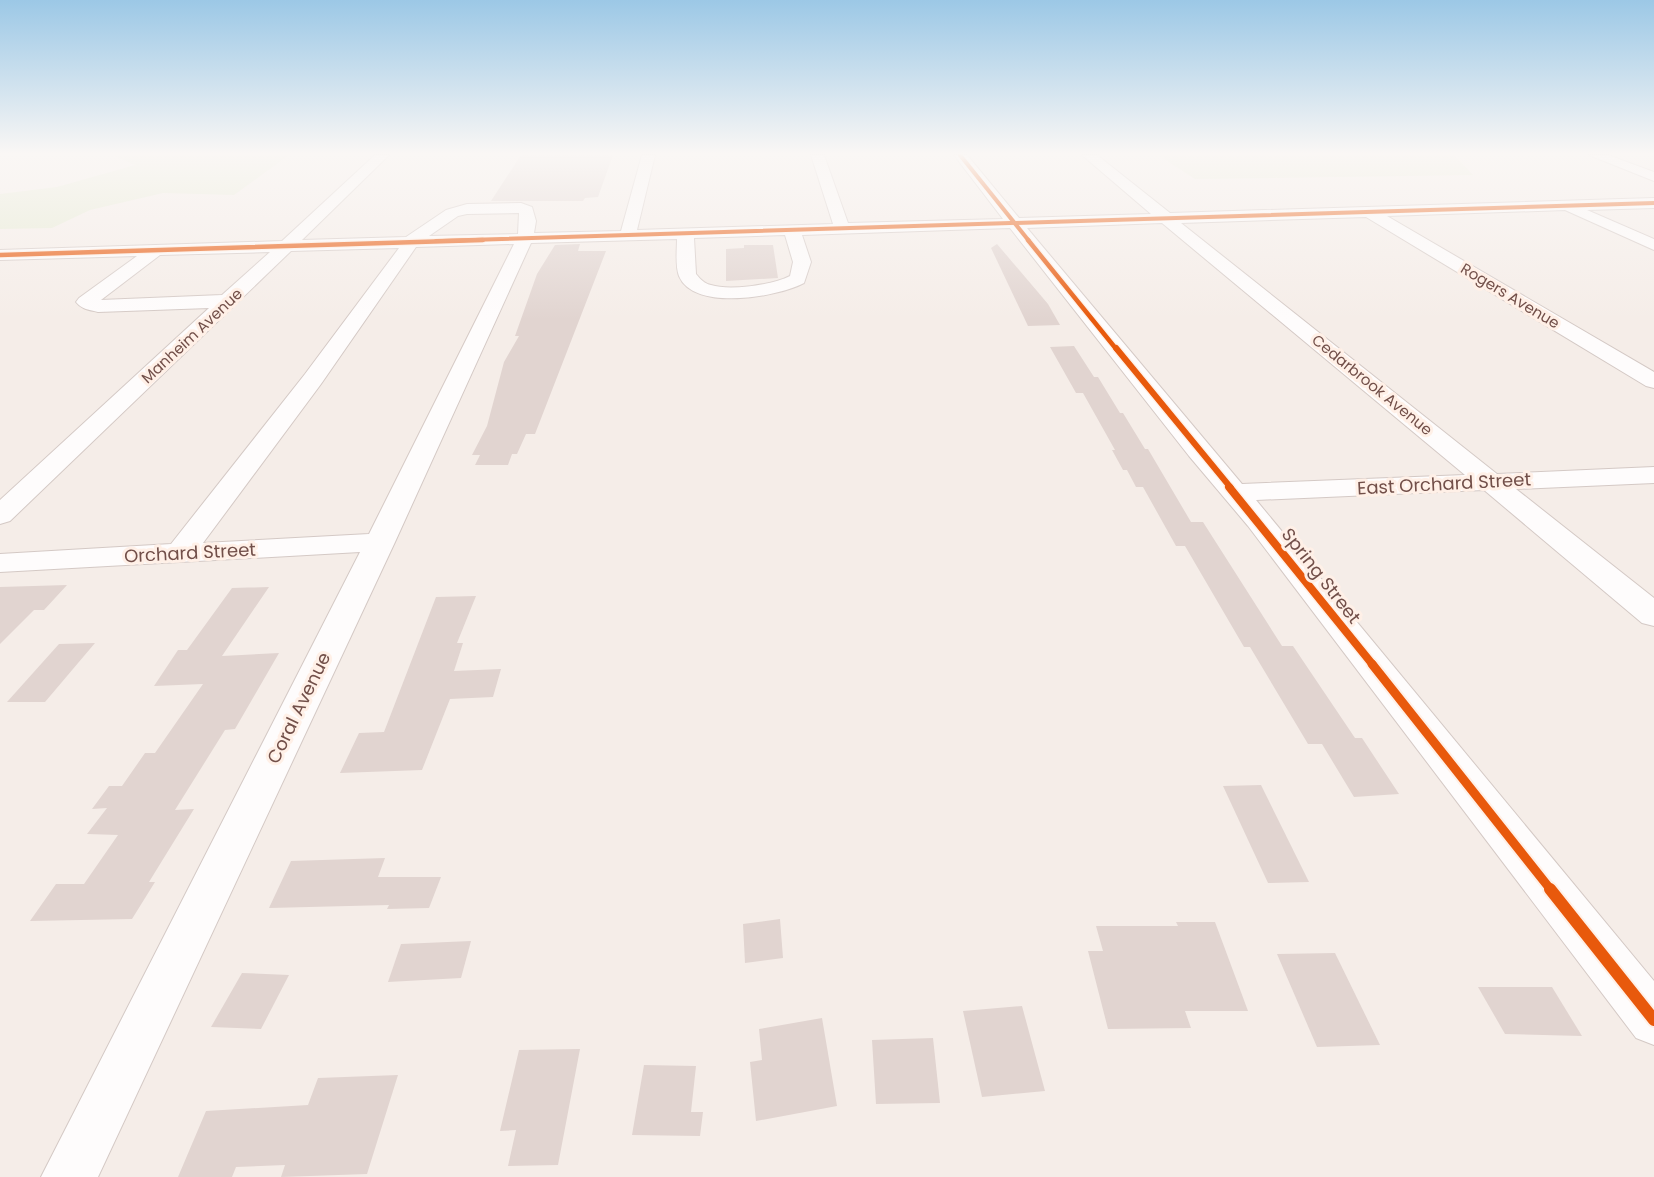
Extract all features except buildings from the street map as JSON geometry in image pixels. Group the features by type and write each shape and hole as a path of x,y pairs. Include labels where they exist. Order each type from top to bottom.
{"street":[{"name":"Manheim Avenue","path":"0,515 325,210"},
{"path":"179,554 314,379 412,241 452,213 464,210"},
{"path":"527,210 531,226"},
{"path":"628,235 635,210"},
{"path":"836,210 842,228"},
{"name":"Spring Street","path":"1004,210 1198,451 1235,493 1654,1020"},
{"name":"Cedarbrook Avenue","path":"1155,210 1654,615"},
{"path":"0,255 412,241 531,226 628,235 1402,210"},
{"path":"1575,210 1654,245"},
{"name":"Rogers Avenue","path":"1367,211 1654,381"},
{"name":"Coral Avenue","path":"69,1177 380,542 531,226"},
{"path":"685,233 687,274 690,281 704,290 747,290 778,288 798,279 802,262 792,230"},
{"path":"157,249 86,302 98,306 230,301"},
{"path":"0,267 22,254"},
{"name":"East Orchard Street","path":"1235,493 1654,475"},
{"name":"Orchard Street","path":"0,563 380,542"}],"green space":[{"path":"0,210 90,210 52,228 0,229"}],"cycle path":[{"path":"1004,210 1198,451 1258,520 1654,1020"},
{"path":"0,255 1434,210"}]}
